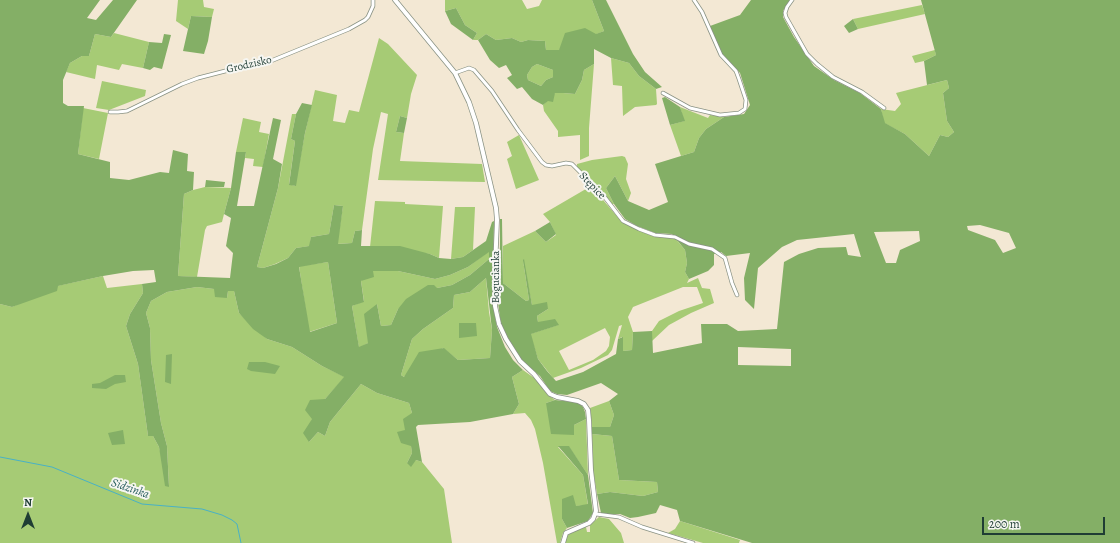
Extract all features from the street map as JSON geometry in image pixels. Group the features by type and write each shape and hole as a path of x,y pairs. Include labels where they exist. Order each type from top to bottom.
{"street":[{"name":"Grodzisko","path":"110,112 126,111 182,84 198,78 236,68 266,63 349,29 368,17 373,6 373,0"},
{"name":"Bogucianka","path":"395,0 455,73 462,84 476,123 496,208 495,306 499,324 506,339 520,361 534,374 550,394 578,401 586,407 589,420 591,470 596,514"},
{"path":"663,92 690,108 720,115 739,113 745,109 746,100 736,71 721,55 702,12 694,0"},
{"path":"792,0 787,7 785,13 786,17 806,54 833,77 862,92 884,108"},
{"name":"Stępice","path":"455,73 469,68 474,70 492,91 542,162 546,165 552,166 566,163 572,164 595,186 623,221 638,229 655,235 675,237 689,244 712,249 725,258 737,296"},
{"path":"563,543 566,533 589,523 596,514 619,517 642,527 694,543"}],"green space":[{"path":"0,0 100,0 87,18 96,20 113,0 137,0 111,37 95,34 89,56 82,56 70,63 63,80 63,103 68,106 84,106 78,154 110,162 110,178 129,180 160,172 169,173 173,150 188,154 187,171 194,172 193,190 184,194 178,276 230,278 233,253 226,246 231,218 224,214 231,188 236,152 246,152 237,206 254,206 273,118 281,120 273,159 282,164 278,188 257,267 263,268 276,264 288,258 296,248 309,246 311,237 329,234 334,205 343,206 338,244 352,243 355,231 362,230 361,246 400,246 439,258 451,259 463,257 486,241 492,222 494,221 493,306 497,327 505,347 513,360 523,370 512,377 519,404 513,414 470,422 418,425 416,427 422,462 416,460 411,467 407,463 412,453 411,446 401,443 397,432 405,430 403,419 412,413 409,403 377,393 361,384 330,422 325,436 318,432 309,442 303,433 312,419 305,410 310,400 325,399 344,377 322,366 292,347 267,339 253,329 239,313 234,291 228,291 227,298 215,297 214,289 197,287 167,292 151,301 146,313 150,328 151,360 161,423 167,446 169,487 165,486 159,447 153,436 148,436 138,364 126,326 130,314 143,293 142,284 156,282 154,270 133,271 103,276 58,286 57,291 12,307 0,304","holes":["489,252 489,259 470,275 452,285 437,288 434,285 428,285 406,299 398,309 391,325 381,326 377,304 364,314 368,343 359,347 352,306 364,302 361,281 374,277 373,271 398,271 435,279 450,275 468,267","328,262 337,323 310,332 299,267","486,278 492,330 490,358 458,360 444,348 419,352 404,377 401,375 412,339 423,329 453,308 454,295 470,292"]},
{"path":"178,0 203,0 204,7 214,9 212,17 191,16 188,29 176,21"},
{"path":"445,0 522,0 527,9 539,6 542,0 592,0 604,31 559,50 546,50 545,41 528,40 521,42 512,38 496,40 486,34 478,40 473,40 477,33 465,25 456,8 445,11"},
{"path":"592,0 606,0 633,54 645,72 662,87 656,89 639,76 629,63 611,58 594,49 594,64 584,70 582,80 575,94 555,93 553,102 548,101 543,105 532,99 522,87 517,89 507,78 512,75 506,65 499,68 490,60 478,40 486,34 496,40 512,38 521,42 528,40 545,41 546,50 559,50 565,33 585,28 596,34 604,31","holes":["537,64 553,70 553,77 546,80 541,86 528,80 527,75 532,67"]},
{"path":"751,0 790,0 783,11 783,17 794,37 814,66 834,80 860,93 881,109 885,123 905,134 929,156 940,135 948,137 954,132 947,121 943,93 949,88 947,80 927,85 924,61 936,55 921,0 1120,0 1120,543 752,543 680,521 677,510 660,505 656,513 638,517 630,518 620,514 601,513 597,494 610,492 643,496 658,492 657,482 619,480 612,436 592,434 592,427 610,427 614,415 609,401 618,394 601,383 567,395 557,394 550,391 540,376 518,358 509,344 501,325 496,288 500,247 500,219 502,219 503,283 526,301 529,300 524,259 532,305 547,302 548,309 537,316 538,322 555,319 559,325 531,334 538,359 556,381 583,372 616,354 618,339 623,337 623,351 632,350 633,332 652,331 653,353 702,343 701,324 727,324 738,331 777,329 784,262 799,254 818,248 846,247 848,255 861,257 854,234 797,240 782,247 758,268 754,309 745,300 744,278 750,253 726,256 721,252 714,254 714,265 708,271 689,279 685,272 687,263 685,250 672,234 655,233 637,226 625,219 614,204 606,188 615,176 628,201 649,210 668,202 655,164 694,152 699,138 706,129 724,117 744,114 750,105 740,73 721,55 710,26 740,15","holes":["980,225 1009,233 1016,248 1003,253 995,240 968,230 967,226","919,231 920,241 900,250 896,263 886,263 874,232","738,347 791,349 791,366 738,365"]},
{"path":"922,5 925,14 858,29 853,19"},
{"path":"456,8 465,25 477,33 473,40 451,24 445,11"},
{"path":"191,16 212,17 204,54 183,51"},
{"path":"853,19 858,29 849,33 844,26"},
{"path":"114,33 149,42 143,68 122,64 119,70 97,65 95,79 66,72 70,63 82,56 89,56 95,34 111,37"},
{"path":"164,34 171,35 162,69 154,67 150,70 143,68 149,42 162,43"},
{"path":"379,38 388,44 417,75 411,94 407,118 400,116 396,132 404,133 400,161 482,164 485,182 378,180 388,114 381,112 373,149 362,230 355,231 352,243 337,244 343,206 334,205 329,234 311,237 310,246 296,248 288,258 275,264 263,268 257,267 278,188 292,114 296,114 291,139 295,141 289,184 295,186 315,90 337,95 333,121 345,123 349,110 359,112"},
{"path":"935,50 936,55 924,61 915,63 912,56"},
{"path":"611,58 629,63 639,76 656,89 656,105 635,107 623,116 622,86 613,85"},
{"path":"537,64 553,70 553,77 546,80 541,86 528,80 527,75 532,67"},
{"path":"594,64 589,128 589,156 580,160 580,135 558,137 558,131 544,111 543,105 555,93 575,94 582,80 584,70"},
{"path":"947,80 949,88 943,93 947,121 954,132 948,137 940,135 929,156 905,134 884,123 881,109 895,111 901,104 896,93"},
{"path":"102,81 146,90 145,96 109,110 96,108"},
{"path":"665,97 680,107 685,121 670,125 662,98"},
{"path":"302,103 312,105 305,133 296,186 289,185 295,141 291,139 296,114"},
{"path":"680,107 708,118 710,115 724,117 706,129 699,138 694,152 681,156 670,125 684,121"},
{"path":"83,108 108,113 99,159 78,154"},
{"path":"400,116 407,118 404,133 396,132"},
{"path":"243,118 261,122 259,132 269,134 263,167 253,166 254,159 245,158 246,152 236,152"},
{"path":"519,135 539,180 516,189 507,159 512,156 507,142"},
{"path":"622,156 625,157 628,164 626,179 631,193 628,201 615,176 606,188 614,204 610,204 594,184 577,167 577,164 592,160"},
{"path":"206,180 225,182 224,187 205,187"},
{"path":"591,186 622,222 655,237 675,238 685,250 687,263 685,272 689,279 687,283 698,278 702,288 710,289 714,303 669,325 652,341 652,331 659,321 679,311 703,303 697,287 683,287 633,307 628,317 633,332 632,350 623,351 622,337 618,339 622,325 619,326 612,350 608,355 581,368 553,378 538,359 530,334 558,325 538,322 537,316 548,309 532,305 523,260 529,300 526,301 503,283 503,246 535,231 546,242 556,235 550,222 543,214","holes":["605,328 610,337 609,346 606,351 593,360 569,370 559,351"]},
{"path":"205,187 231,188 222,222 207,226 205,230 197,277 178,276 184,194"},
{"path":"375,201 405,202 405,204 443,206 439,258 430,254 370,247"},
{"path":"455,207 475,207 473,250 463,257 451,259"},
{"path":"550,222 556,234 546,242 535,231"},
{"path":"489,251 489,259 470,275 452,285 437,288 398,309 391,325 381,326 377,304 368,343 359,348 352,306 364,301 361,281 373,271 398,271 435,279 450,275 468,267"},
{"path":"328,262 337,323 309,332 299,266"},
{"path":"103,276 107,288 142,284 143,293 130,314 126,326 138,364 148,436 153,436 159,447 169,487 167,446 161,423 151,360 150,328 146,313 151,301 167,292 197,287 214,289 227,298 228,291 234,291 239,313 267,339 292,347 322,366 345,377 325,399 312,419 309,442 318,432 325,436 330,422 361,384 377,393 409,403 412,413 412,453 407,463 416,460 422,462 444,489 452,543 0,543 0,304 12,307 57,286"},
{"path":"486,278 492,330 490,358 458,360 443,348 404,377 401,375 412,339 423,329 453,308 454,295 470,292"},
{"path":"459,323 476,323 477,336 459,338"},
{"path":"172,354 171,384 165,382 166,355"},
{"path":"249,362 265,362 280,366 275,374 251,371 247,369"},
{"path":"523,370 537,380 547,394 555,400 546,403 574,425 586,419 588,475 569,447 558,447 583,475 588,505 576,506 562,519 567,528 563,533 560,543 557,543 543,463 535,429 531,420 525,413 513,414 519,404 512,377"},
{"path":"115,375 125,375 126,382 115,384 106,389 92,388 92,384 100,383"},
{"path":"555,400 574,402 583,407 586,419 574,425 574,435 551,434 546,403"},
{"path":"609,401 614,415 610,427 592,427 590,408"},
{"path":"123,430 125,444 112,445 108,433"},
{"path":"592,434 612,436 619,480 657,482 658,492 643,496 610,492 597,494 593,470"},
{"path":"558,446 569,446 588,475 593,513 588,521 567,528 562,519 562,499 573,495 576,506 588,504 583,475"},
{"path":"599,517 609,519 621,533 624,543 565,543 567,536 571,532 586,527 587,532 590,532 590,525"},
{"path":"680,521 740,540 739,543 703,543 668,533 675,529"}],"waterway":[{"name":"Sidzinka","path":"0,457 52,467 142,504 202,509 222,515 237,524 241,543"}]}
